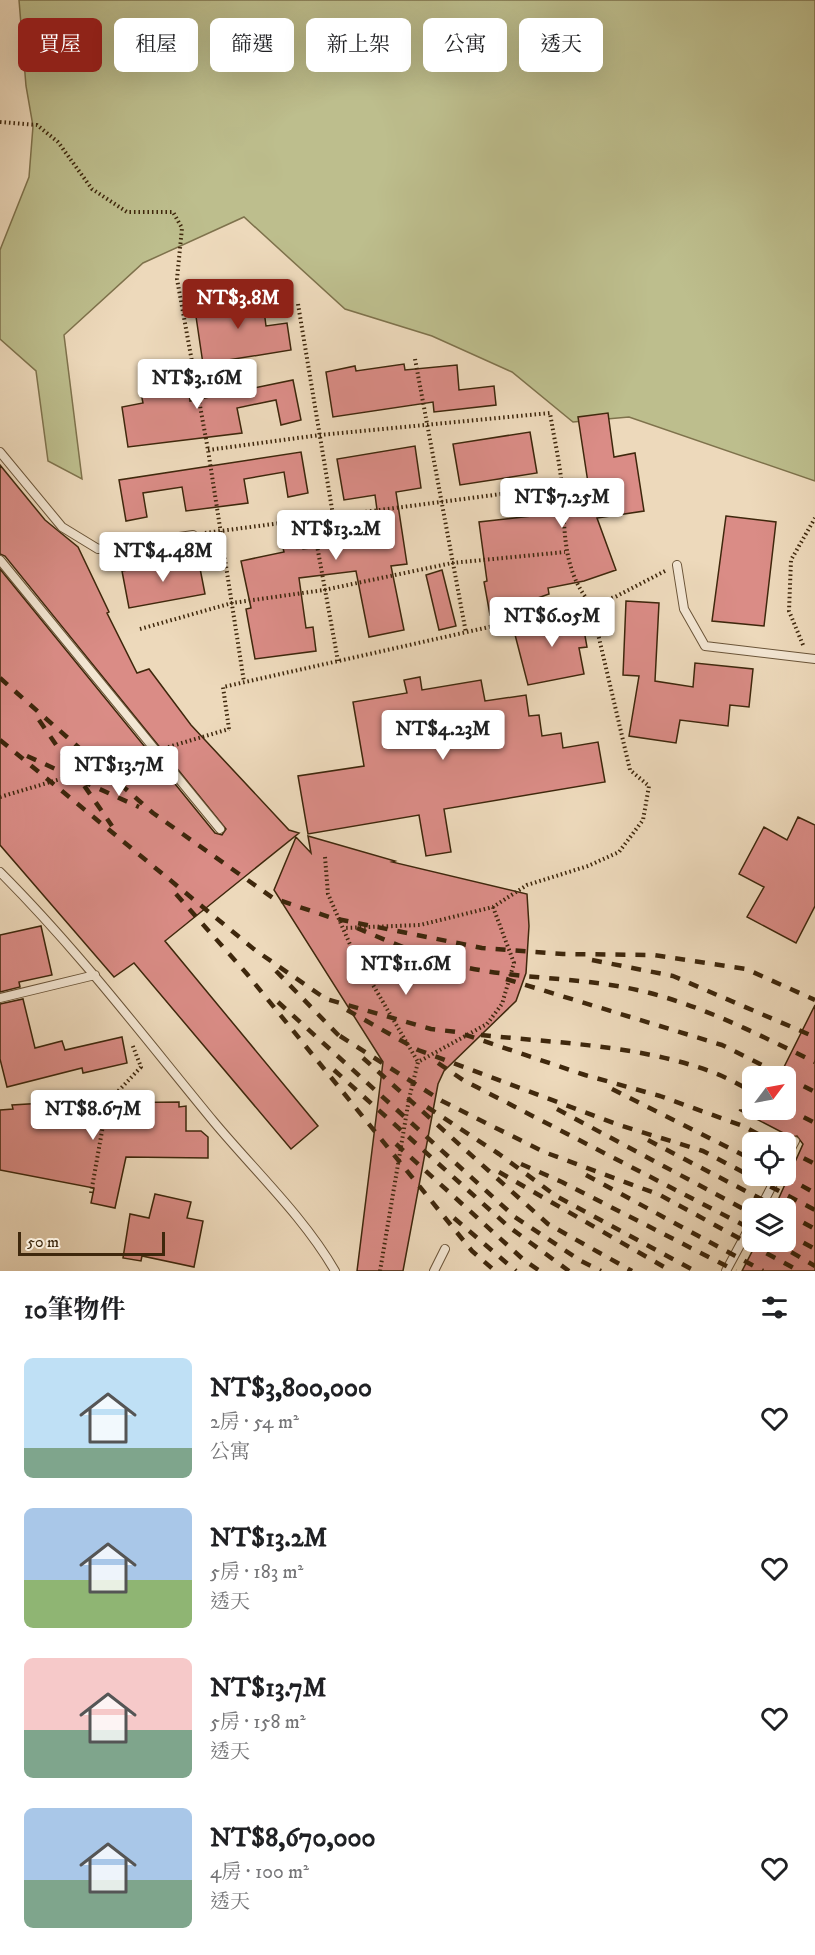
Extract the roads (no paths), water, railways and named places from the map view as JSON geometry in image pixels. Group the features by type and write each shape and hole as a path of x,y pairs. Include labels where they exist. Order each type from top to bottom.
{"lane":[{"path":"0,453 62,527 98,549 193,535"},
{"path":"0,560 220,829"},
{"path":"677,565 684,609 705,646 811,658"},
{"path":"0,872 48,920 95,975 301,1224 335,1271"},
{"path":"0,998 95,975"},
{"path":"726,1271 742,1241"},
{"path":"434,1271 445,1249"}],"railway":[{"path":"0,678 153,813 273,898 332,918 482,948 563,954 654,955 746,969 815,1000"},
{"path":"39,720 112,826"},
{"path":"0,740 255,950 326,999 431,1029 457,1032 585,1075 660,1096 754,1132"},
{"path":"27,756 139,807"},
{"path":"176,894 247,974 472,1251 495,1271"},
{"path":"357,928 420,954 460,966 502,973 607,984 677,1001 724,1019 815,1062"},
{"path":"592,960 673,976 815,1037"},
{"path":"276,971 345,1042"},
{"path":"506,979 722,1045 764,1066"},
{"path":"278,1002 515,1217 581,1261 601,1271"},
{"path":"347,1010 418,1050 619,1125 703,1151 815,1210"},
{"path":"481,1035 598,1046 656,1056 712,1072 742,1086"},
{"path":"340,1036 442,1101 544,1152 660,1195 799,1271"},
{"path":"363,1058 548,1224 632,1271"},
{"path":"438,1063 463,1080 742,1224"},
{"path":"334,1070 509,1227 569,1271"},
{"path":"796,1082 815,1092"},
{"path":"612,1089 742,1154"},
{"path":"427,1107 499,1154 556,1196 695,1271"},
{"path":"557,1109 742,1208"},
{"path":"796,1113 815,1123"},
{"path":"648,1140 759,1198"},
{"path":"396,1144 525,1261 540,1271"},
{"path":"796,1154 815,1164"},
{"path":"521,1164 562,1182 736,1271"},
{"path":"499,1172 671,1271"},
{"path":"586,1175 763,1271"},
{"path":"796,1183 815,1193"},
{"path":"454,1218 516,1271"},
{"path":"796,1219 815,1229"},
{"path":"796,1239 815,1249"},
{"path":"791,1252 815,1266"}]}
